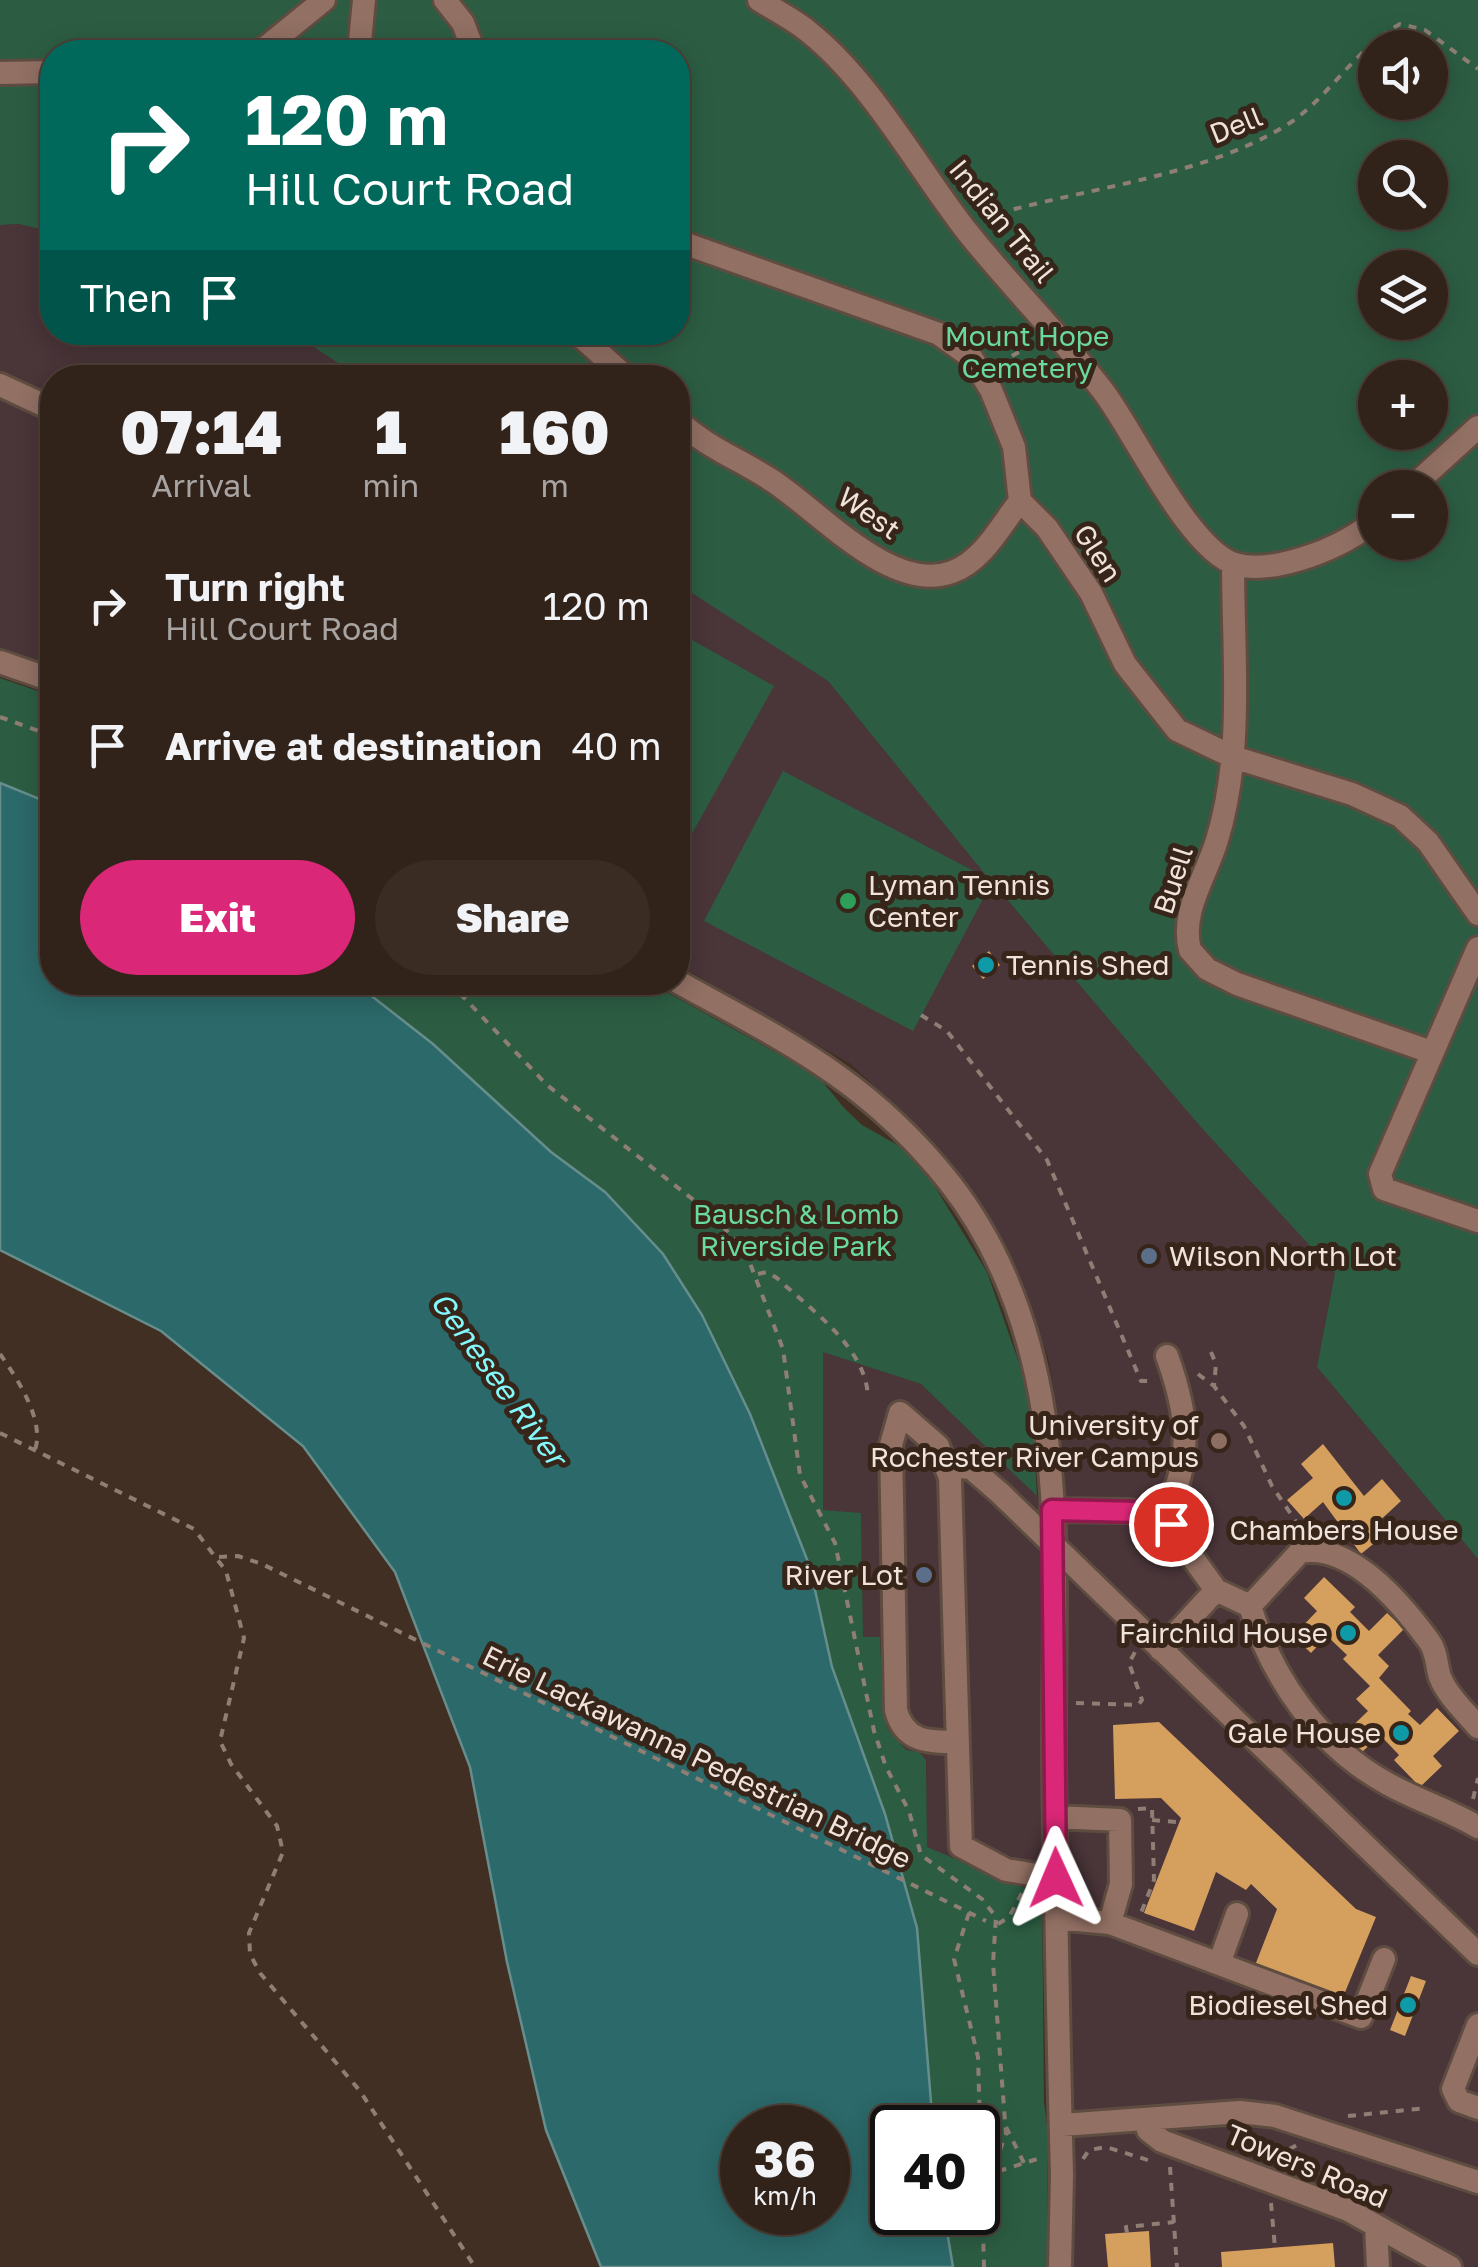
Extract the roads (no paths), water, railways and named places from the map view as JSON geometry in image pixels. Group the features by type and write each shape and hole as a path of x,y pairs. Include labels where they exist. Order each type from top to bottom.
{"street":[{"path":"275,40 324,0"},
{"path":"360,40 364,0"},
{"path":"445,0 469,40"},
{"name":"Indian Trail","path":"759,0 812,34 860,88 966,231 1106,394 1194,531 1233,564"},
{"path":"0,74 40,72"},
{"path":"690,244 939,334 971,357 982,373 1014,448 1020,500"},
{"path":"591,345 613,365"},
{"path":"0,385 40,403"},
{"path":"1431,470 1478,428"},
{"name":"West","path":"690,432 707,447 782,488 861,551 924,575 952,573 979,555 1020,500"},
{"name":"Glen","path":"1020,500 1047,528 1091,593 1125,664 1177,730 1233,757 1352,794 1400,816 1428,842 1478,914"},
{"path":"1233,564 1277,564 1321,552 1358,533"},
{"name":"Buell","path":"1233,564 1233,757 1218,839 1189,916 1186,934 1190,950 1206,968 1237,984 1431,1052"},
{"path":"0,662 40,676"},
{"path":"1478,948 1380,1174 1384,1189 1478,1221"},
{"path":"690,988 798,1047 856,1085 905,1131 951,1184 1010,1290 1035,1360 1048,1431 1052,1510 1062,2125 1060,2267"},
{"path":"1164,1518 1178,1482 1187,1429 1169,1364"},
{"path":"957,1742 914,1737 900,1724 896,1710 891,1446 900,1413 938,1446 948,1466 961,1846 1006,1870 1056,1878"},
{"path":"948,1466 972,1468 1001,1494 1478,1954"},
{"path":"1052,1510 1130,1511 1164,1518 1216,1590 1250,1606 1268,1655 1291,1694 1331,1742 1375,1777 1473,1820"},
{"path":"1250,1606 1286,1562 1308,1551 1327,1553 1354,1568 1399,1604 1432,1644 1440,1678 1478,1726"},
{"path":"1155,1644 1216,1590"},
{"path":"1055,1817 1120,1820 1121,1884 1110,1922"},
{"path":"1220,1961 1237,1914"},
{"path":"1056,1918 1110,1922 1361,2016 1384,1959"},
{"path":"1478,2026 1453,2089 1459,2100 1478,2108"},
{"path":"1062,2125 1240,2112 1276,2116 1478,2182"},
{"name":"Towers Road","path":"1146,2121 1148,2130 1162,2141 1348,2210 1450,2267"},
{"path":"1376,2226 1378,2267"}],"water":[{"name":"Genesee River","path":"0,783 40,799 40,995 370,995 433,1044 551,1152 605,1192 663,1254 702,1315 750,1414 810,1567 832,1667 885,1814 917,1928 931,2105 870,2105 870,2235 948,2235 953,2267 601,2267 546,2130 507,1962 470,1767 395,1572 303,1446 161,1331 0,1250"}],"place":[{"name":"Lyman Tennis Center","path":"848,901"},
{"name":"Tennis Shed","path":"986,965"},
{"name":"Wilson North Lot","path":"1149,1256"},
{"name":"University of Rochester River Campus","path":"1219,1441"},
{"name":"Chambers House","path":"1344,1498"},
{"name":"River Lot","path":"924,1575"},
{"name":"Fairchild House","path":"1348,1633"},
{"name":"Gale House","path":"1401,1733"},
{"name":"Biodiesel Shed","path":"1408,2005"}],"park label":[{"name":"Mount Hope Cemetery","path":"1027,352"},
{"name":"Bausch & Lomb Riverside Park","path":"796,1230"}]}
